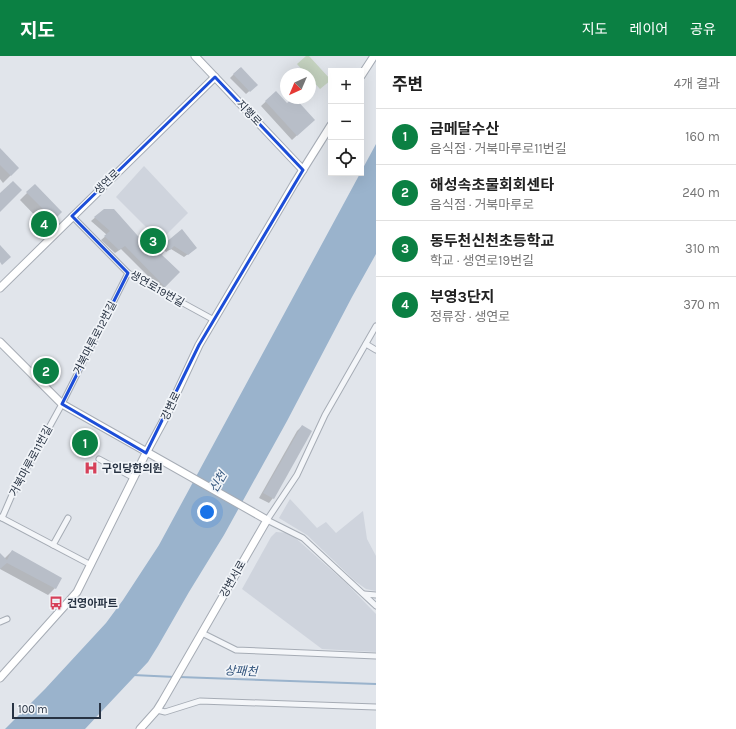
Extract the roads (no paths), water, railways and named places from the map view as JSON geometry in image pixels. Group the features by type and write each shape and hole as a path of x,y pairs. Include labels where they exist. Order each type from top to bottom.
{"street":[{"name":"지행로","path":"196,56 303,170"},
{"path":"364,71 374,56"},
{"name":"생연로","path":"0,288 215,77"},
{"name":"강변로","path":"0,678 77,592 146,453 166,418 199,345 328,130"},
{"name":"생연로19번길","path":"72,216 128,273 214,320"},
{"name":"거북마루로12번길","path":"62,404 128,273"},
{"path":"267,520 297,475 325,414 376,326"},
{"path":"0,342 62,404 146,453 267,520 304,538 376,606"},
{"path":"366,344 376,350"},
{"name":"거북마루로11번길","path":"1,517 62,404"},
{"path":"99,459 134,478"},
{"path":"1,517 90,565"},
{"path":"53,545 68,518"},
{"name":"강변서로","path":"157,710 267,520"},
{"path":"364,594 376,596"},
{"path":"0,622 7,619"},
{"path":"200,636 236,650 376,656"},
{"path":"140,729 157,710 165,712 200,701 376,707"}],"water":[{"name":"신천","path":"376,144 376,254 224,535 148,662 85,729 5,729 45,689 106,623 159,545 359,176 364,176 364,166"}],"waterway":[{"name":"상패천","path":"133,675 175,677"},
{"name":"상패천","path":"179,677 376,684"}],"place":[{"name":"부영3단지","path":"44,224"},
{"name":"동두천신천초등학교","path":"153,241"},
{"name":"해성속초물회회센타","path":"46,371"},
{"name":"금메달수산","path":"85,443"},
{"name":"구인당한의원","path":"91,468"},
{"name":"건영아파트","path":"56,603"}]}
